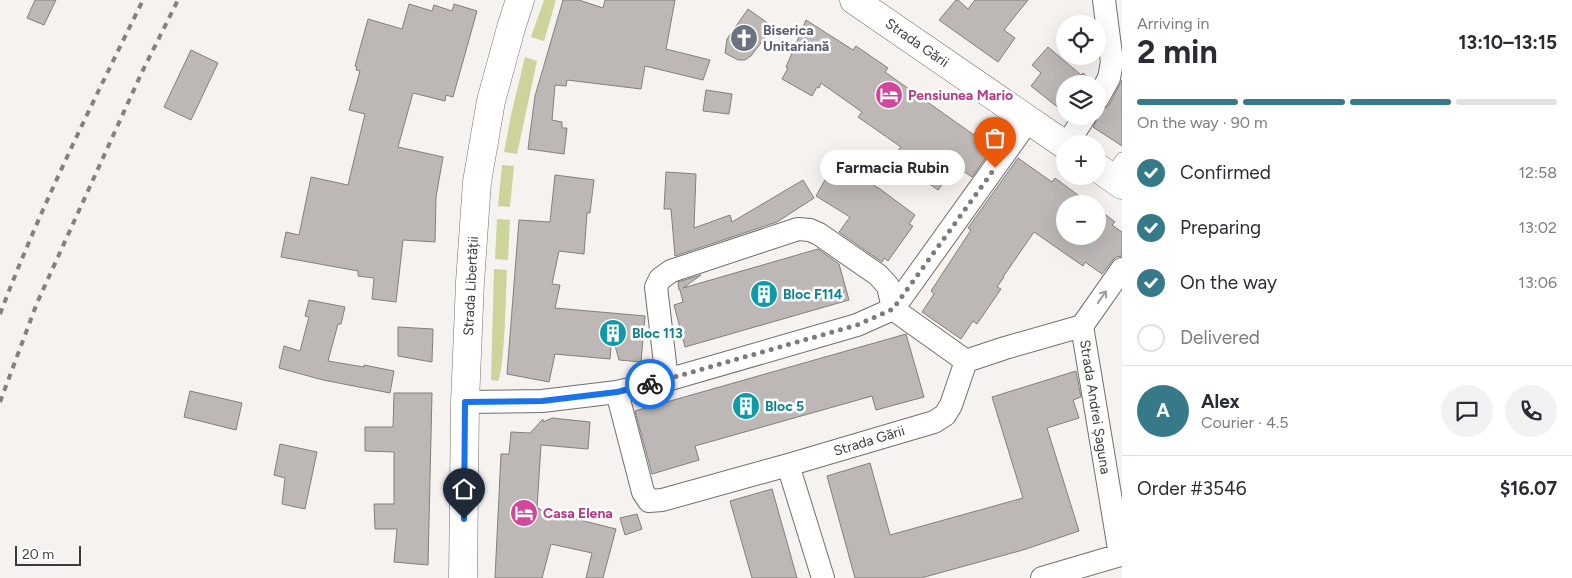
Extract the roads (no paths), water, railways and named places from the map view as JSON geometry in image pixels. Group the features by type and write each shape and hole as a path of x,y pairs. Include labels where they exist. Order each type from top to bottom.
{"street":[{"name":"Strada Libertății","path":"463,578 465,402 470,282 477,182 491,101 510,28 520,0"},
{"name":"Strada Gării","path":"854,0 1028,121 1056,138"},
{"path":"1104,0 1112,62 1106,83"},
{"path":"465,402 542,401 617,392 668,380 857,325 893,309 1028,121"},
{"path":"668,380 656,287 660,279 671,271 798,229 810,230 819,234 878,275 888,286 893,309 966,361 1082,326 1122,269"},
{"name":"Strada Andrei Șaguna","path":"1042,578 1120,555 1082,326"},
{"name":"Strada Gării","path":"617,392 643,492 649,501 662,500 788,466 934,422 946,415 966,361"},
{"path":"788,466 822,578"}],"railway":[{"path":"0,314 32,234 143,0"},
{"path":"0,402 37,303 142,72 178,0"}],"place":[{"name":"Biserica Unitariană","path":"744,38"},
{"name":"Pensiunea Mario","path":"889,95"},
{"name":"Farmacia Rubin","path":"995,168"},
{"name":"Bloc F114","path":"764,294"},
{"name":"Bloc 113","path":"613,333"},
{"name":"Bloc 5","path":"746,406"},
{"name":"Casa Elena","path":"524,513"}]}
